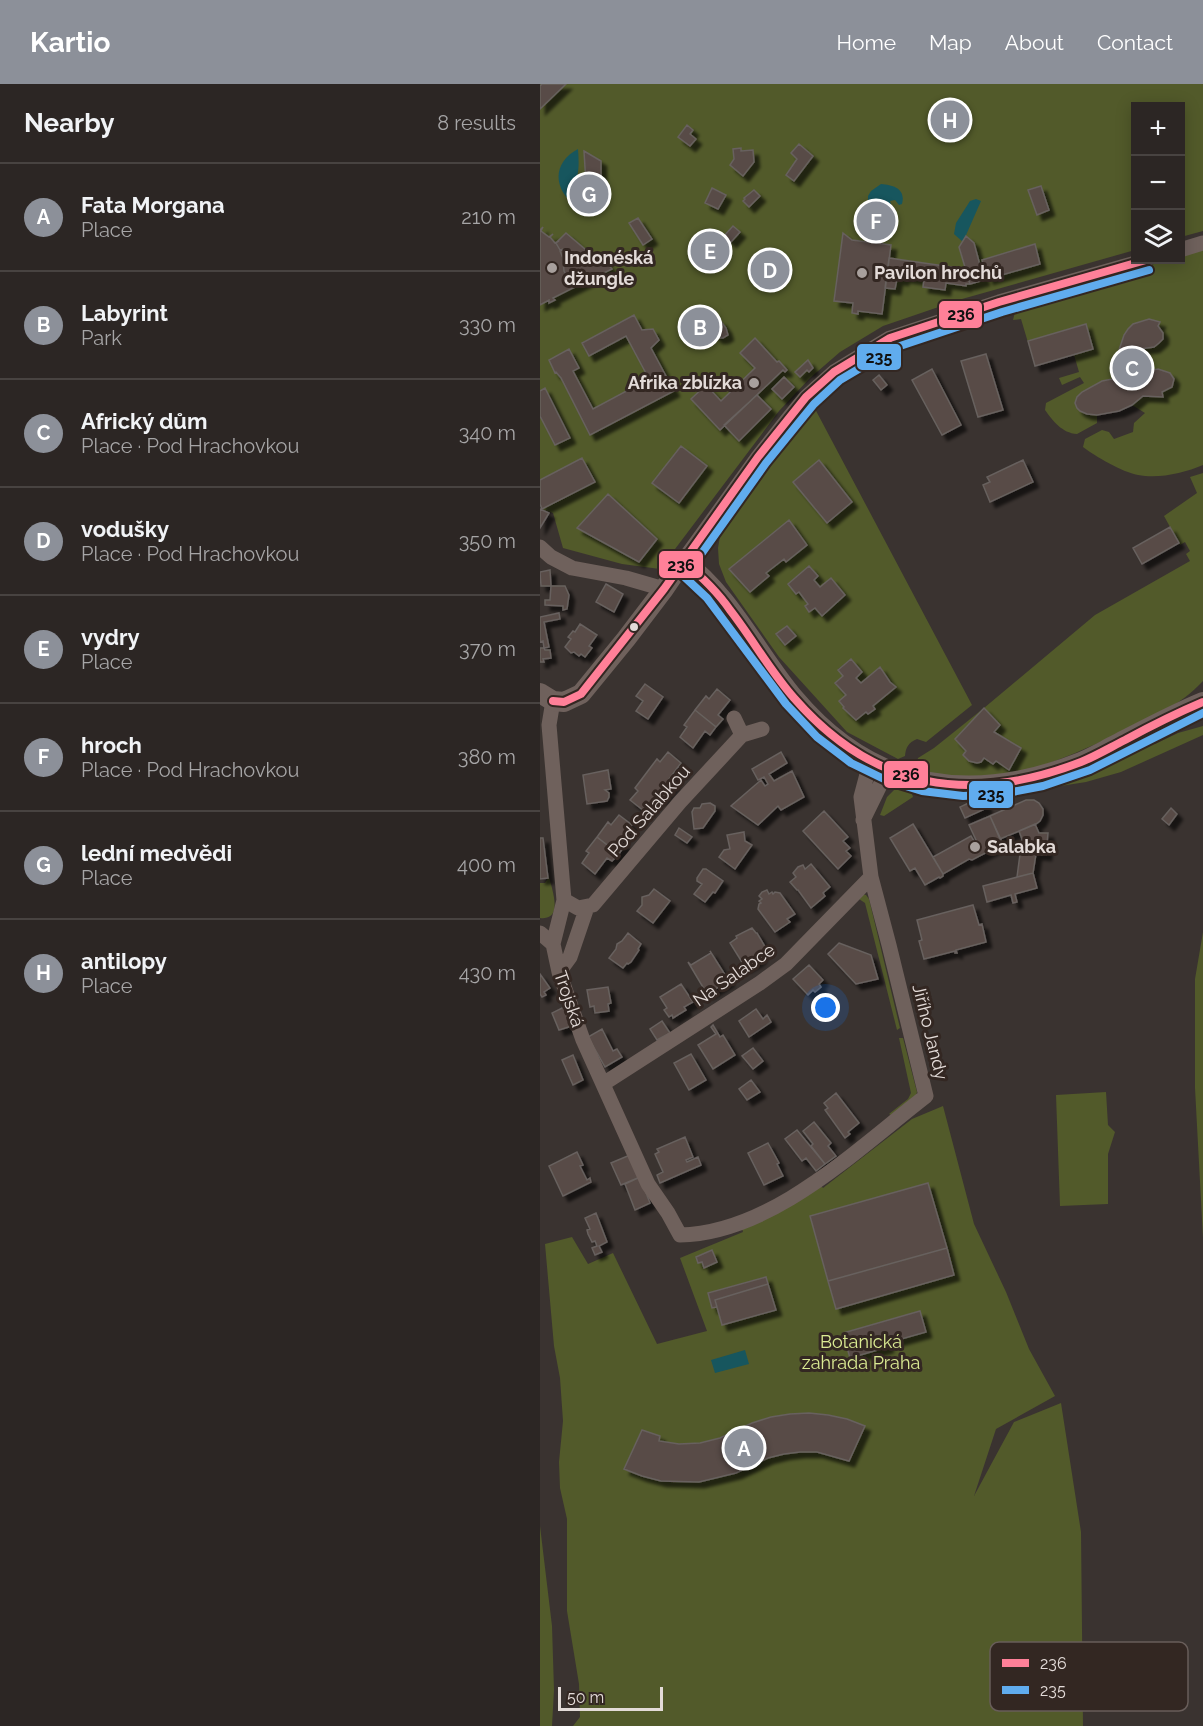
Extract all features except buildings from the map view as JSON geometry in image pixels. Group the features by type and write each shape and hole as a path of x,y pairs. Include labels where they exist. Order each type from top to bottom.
{"street":[{"path":"1185,248 1203,243"},
{"path":"546,697 564,702 581,694 664,589 758,456 806,397 842,367 891,338 999,302 1132,264"},
{"path":"540,547 551,557 572,568 626,578 664,589"},
{"path":"683,561 718,594 792,697 817,725 831,737 879,767 913,779 939,784 993,784 1027,780 1082,762 1203,702"},
{"name":"Trojská","path":"546,697 564,900 553,944 559,972 583,1040 648,1184 680,1235 700,1235"},
{"path":"734,718 742,735 762,729"},
{"name":"Pod Salabkou","path":"587,907 593,905 680,802 742,735"},
{"name":"Jiřího Jandy","path":"700,1235 733,1227 758,1216 812,1185 926,1096 871,877 863,820 879,767"},
{"name":"Na Salabce","path":"603,1084 786,964 871,877"},
{"path":"559,972 570,957 587,907 578,908 564,900"},
{"path":"540,933 553,944"}],"green space":[{"path":"540,84 1203,84 1203,231 1185,236 1185,102 1131,102 1131,251 962,299 883,326 840,352 810,378 779,411 660,569 622,564 563,548 553,513 542,509 540,505"},
{"path":"1203,250 1203,465 1163,476 1138,475 1124,471 1083,447 1085,439 1102,430 1109,432 1114,439 1133,432 1134,423 1145,413 1132,405 1119,411 1097,415 1097,423 1077,434 1058,426 1045,410 1046,403 1084,383 1080,377 1062,385 1059,378 1079,372 1074,355 1035,366 1021,319 1013,320 1022,302 1154,264 1185,264 1185,255"},
{"path":"814,407 972,705 926,742 917,739 911,742 905,756 898,759 847,732 779,657 726,582 719,564 718,548 721,530 726,519 786,437","holes":["851,659 861,672 856,678 861,683 880,667 896,687 873,706 874,709 868,714 866,712 856,720 843,708 846,695 835,683 843,676 838,669"]},
{"path":"1203,473 1203,681 1185,697 1155,716 1089,747 1037,767 983,777 914,773 918,758 984,708 1095,615 1190,561 1186,554 1190,551 1185,542 1180,545 1164,516 1197,493 1190,477"},
{"path":"1203,726 1203,735 1121,772 1086,782 1035,790 1025,789 1149,737 1155,744 1178,733"},
{"path":"896,788 911,791 913,797 884,816 880,815 887,797"},
{"path":"549,877 554,896 554,910 547,918 540,918 540,883 545,883"},
{"path":"862,894 869,899 900,1028 897,1030 865,903 859,899"},
{"path":"1203,932 1203,1238 1195,1088 1195,979"},
{"path":"899,1038 903,1038 917,1092 891,1115 889,1114 908,1099 911,1093"},
{"path":"1106,1092 1108,1125 1115,1132 1108,1154 1108,1204 1060,1206 1056,1095"},
{"name":"Botanická zahrada Praha","path":"943,1106 974,1224 1006,1292 1029,1349 1055,1396 996,1429 974,1496 1014,1422 1061,1403 1081,1532 1082,1642 990,1642 990,1711 1083,1711 1083,1726 573,1726 580,1717 579,1684 567,1611 567,1519 560,1488 559,1462 563,1421 545,1244 572,1237 588,1264 613,1253 657,1344 707,1331 680,1258 743,1232 742,1228 819,1184 823,1188 912,1119"},
{"path":"540,1526 552,1626 554,1690 552,1726 540,1726"}],"water":[{"path":"578,149 579,165 571,188 574,196 568,199 560,185 559,171 565,159"},
{"path":"881,184 890,185 901,191 902,204 899,205 895,200 890,201 893,216 890,225 883,232 869,239 868,196"},
{"path":"976,199 981,201 963,242 954,234 956,223 970,201"},
{"path":"697,243 706,255 721,266 721,269 713,267 706,260 699,260 691,249 691,245"},
{"path":"745,1350 749,1364 715,1373 711,1360"}],"transit line":[{"name":"236","path":"553,701 564,702 581,694 664,589 758,457 806,397 834,372 890,338 999,302 1132,264"},
{"name":"235","path":"692,567 766,463 814,404 840,380 894,348 1002,312 1149,270"},
{"name":"236","path":"683,561 720,596 785,688 825,729 857,753 891,770 926,781 963,785 1001,783 1040,775 1087,760 1203,702"},
{"name":"235","path":"676,569 707,598 786,704 817,737 851,763 886,780 922,791 963,796 1002,794 1043,786 1090,770 1203,713"}],"place":[{"name":"antilopy","path":"950,120"},
{"name":"lední medvědi","path":"589,194"},
{"name":"hroch","path":"876,221"},
{"name":"vydry","path":"710,251"},
{"name":"Indonéská džungle","path":"552,268"},
{"name":"vodušky","path":"770,270"},
{"name":"Pavilon hrochů","path":"862,273"},
{"name":"Labyrint","path":"700,327"},
{"name":"Africký dům","path":"1132,368"},
{"name":"Afrika zblízka","path":"754,383"},
{"name":"Salabka","path":"975,847"},
{"name":"Fata Morgana","path":"744,1448"}]}
